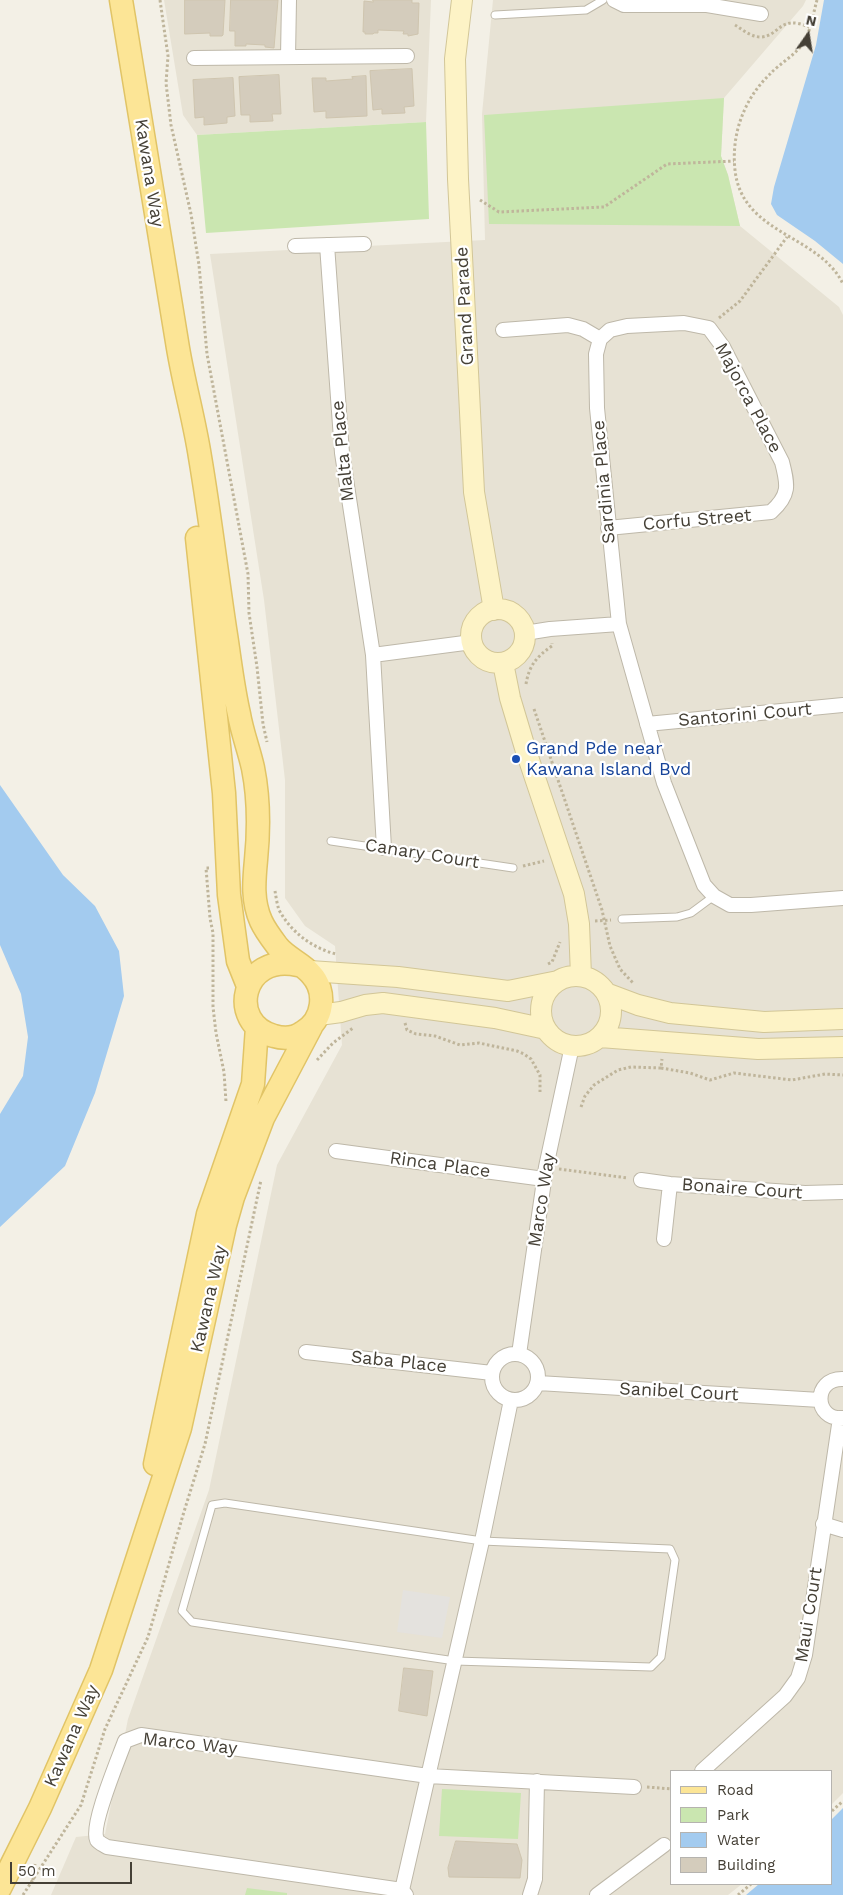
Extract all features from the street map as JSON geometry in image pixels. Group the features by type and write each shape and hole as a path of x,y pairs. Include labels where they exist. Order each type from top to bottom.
{"main road":[{"name":"Kawana Way","path":"121,0 177,346"},
{"name":"Grand Parade","path":"462,0 455,59 458,179 474,492 494,610"},
{"path":"177,346 200,456 235,696 253,770 258,813 255,904 262,924 279,948 304,968 318,983 321,994 322,1004 315,1021 302,1034 290,1038 278,1038 267,1034 257,1027 250,1018 246,1006 248,986 238,961 229,894 221,763 177,346"},
{"path":"494,610 511,613 518,618 523,625 525,633 522,649 510,660 502,663 494,663 480,656 472,642 476,621 481,616 494,610"},
{"path":"502,663 525,748 574,894 579,924 580,976"},
{"path":"248,986 257,973 266,967 276,963 287,962 304,968 398,977 508,991 552,973 569,977 580,976 592,980 606,993 670,1013 764,1022 843,1019"},
{"path":"552,973 549,989 543,999 542,1014 546,1029 557,1040 572,1046 591,1043 600,1037 608,1026 611,1015 610,1003 606,993"},
{"path":"315,1021 365,1005 383,1003 495,1018 546,1029"},
{"name":"Kawana Way","path":"0,1888 40,1808 101,1670 180,1428 225,1224 233,1198 263,1118 315,1021"},
{"name":"Kawana Way","path":"131,1580 208,1214 253,1084 257,1027"},
{"path":"600,1037 758,1049 843,1047"}],"street":[{"path":"288,57 289,0"},
{"path":"614,0 624,5 707,3 761,14"},
{"path":"194,58 407,56"},
{"path":"295,246 364,244"},
{"name":"Malta Place","path":"326,245 342,453 373,655 384,848"},
{"name":"Majorca Place","path":"600,340 610,330 627,326 684,323 709,328 723,347 782,462 788,483 782,503"},
{"path":"504,330 568,325 583,329 600,340"},
{"name":"Sardinia Place","path":"600,340 596,354 596,379 608,528 619,624 664,783 704,885 714,896"},
{"name":"Corfu Street","path":"608,528 771,512 782,503"},
{"path":"525,633 550,629 619,624"},
{"path":"373,655 472,642"},
{"name":"Santorini Court","path":"647,724 843,706"},
{"path":"714,896 730,905 843,898"},
{"name":"Marco Way","path":"518,1354 545,1173 572,1046"},
{"name":"Rinca Place","path":"336,1152 545,1173"},
{"name":"Bonaire Court","path":"641,1180 670,1184 805,1193 843,1192"},
{"path":"664,1239 670,1184"},
{"name":"Saba Place","path":"306,1352 492,1373"},
{"path":"518,1354 526,1356 532,1361 539,1376 535,1390 524,1399 511,1400 504,1398 494,1387 492,1373 495,1366 505,1356 518,1354"},
{"path":"841,1418 834,1417 824,1411 820,1400 826,1384 837,1379 843,1379 843,1375"},
{"name":"Sanibel Court","path":"538,1383 820,1400"},
{"name":"Marco Way","path":"428,1776 141,1735 125,1741 95,1829 98,1840 106,1847 404,1892 428,1776 482,1541 511,1400"},
{"name":"Maui Court","path":"703,1770 784,1696 798,1678 805,1655 823,1524 841,1418"},
{"path":"823,1524 843,1530"},
{"path":"428,1776 634,1787"},
{"path":"530,1895 535,1879 537,1781"},
{"path":"597,1895 664,1845"}],"lane":[{"path":"495,15 586,10 603,0"},
{"name":"Canary Court","path":"331,841 513,868"},
{"path":"622,919 677,917 692,913 714,896"},
{"path":"225,1502 482,1541 670,1550 675,1560 661,1656 650,1667 455,1661 192,1622 182,1611 212,1506 225,1502"}],"path":[{"path":"160,0 168,56 166,83 171,125 191,214 199,265 207,354 248,574 249,613 258,667 263,724 268,745"},
{"path":"817,0 803,44 769,74 754,92 742,114 735,136 734,161 736,183 746,202 760,218 821,257 843,284"},
{"path":"480,200 499,212 604,207 667,164 734,161"},
{"path":"709,328 713,322 740,301 788,237"},
{"path":"526,685 528,670 543,652 552,646 550,629"},
{"path":"532,704 602,910 610,946 620,969 640,988"},
{"path":"513,868 563,857"},
{"path":"274,884 279,908 291,926 312,944 324,951 340,955"},
{"path":"579,924 603,920"},
{"path":"552,973 552,962 560,944 560,935"},
{"path":"397,1023 405,1025 407,1030 416,1034 435,1036 460,1045 479,1043 524,1054 530,1059 540,1074 540,1092"},
{"path":"316,1061 346,1032 360,1024"},
{"path":"661,1068 663,1052"},
{"path":"581,1107 585,1096 594,1086 618,1070 632,1067 661,1068 690,1073 710,1080 734,1073 792,1080 825,1074 843,1074"},
{"path":"23,1895 81,1805 105,1729 148,1637 182,1515 205,1444 263,1173"},
{"path":"545,1173 641,1180"},
{"path":"634,1787 670,1789"},
{"path":"833,1810 843,1801"},
{"path":"738,1895 750,1885"}],"shaded area":[{"path":"164,0 431,0 426,122 197,135 183,115"},
{"path":"493,0 806,0 803,6 724,98 721,156 728,175 740,226 839,307 843,315 843,1793 833,1803 833,1770 670,1770 670,1885 741,1885 728,1895 51,1895 76,1837 105,1834 128,1719 209,1490 277,1165 342,1045 335,946 305,926 285,898 285,780 264,600 210,254 485,240 482,114"},
{"path":"403,1590 450,1597 442,1638 397,1632"}],"green space":[{"path":"724,98 721,156 728,175 740,226 489,224 484,115"},
{"path":"426,122 429,219 206,233 197,135"},
{"path":"442,1789 521,1793 518,1839 439,1836"},
{"path":"247,1888 287,1893 287,1895 245,1895"}],"water":[{"path":"824,0 843,0 843,264 815,241 777,215 771,204 774,187 816,45"},
{"path":"0,785 63,875 95,906 119,951 124,996 95,1093 65,1166 0,1227 0,1114 23,1076 28,1037 21,994 0,945"},
{"path":"843,1808 843,1895 746,1895 758,1885 833,1885 833,1818"}],"building":[{"path":"185,0 225,0 223,35 210,36 210,33 185,34"},
{"path":"231,0 278,0 274,48 265,47 265,45 246,44 246,46 235,46 235,31 230,31"},
{"path":"373,0 412,0 412,3 419,3 418,34 408,36 408,34 403,34 404,31 378,30 378,33 365,34 363,32 364,1 373,2"},
{"path":"412,69 414,106 404,107 405,113 382,114 382,109 373,110 370,71"},
{"path":"279,75 281,114 272,114 273,121 250,122 250,115 241,115 239,77"},
{"path":"366,76 367,116 326,118 326,111 314,112 312,78 326,78 326,81"},
{"path":"233,78 235,116 227,117 227,123 204,125 204,117 195,118 193,80"},
{"path":"404,1668 433,1671 427,1716 399,1711"},
{"path":"456,1841 517,1844 522,1860 520,1878 449,1877 448,1868"}],"place":[{"name":"Grand Pde near Kawana Island Bvd","path":"516,759"}]}
